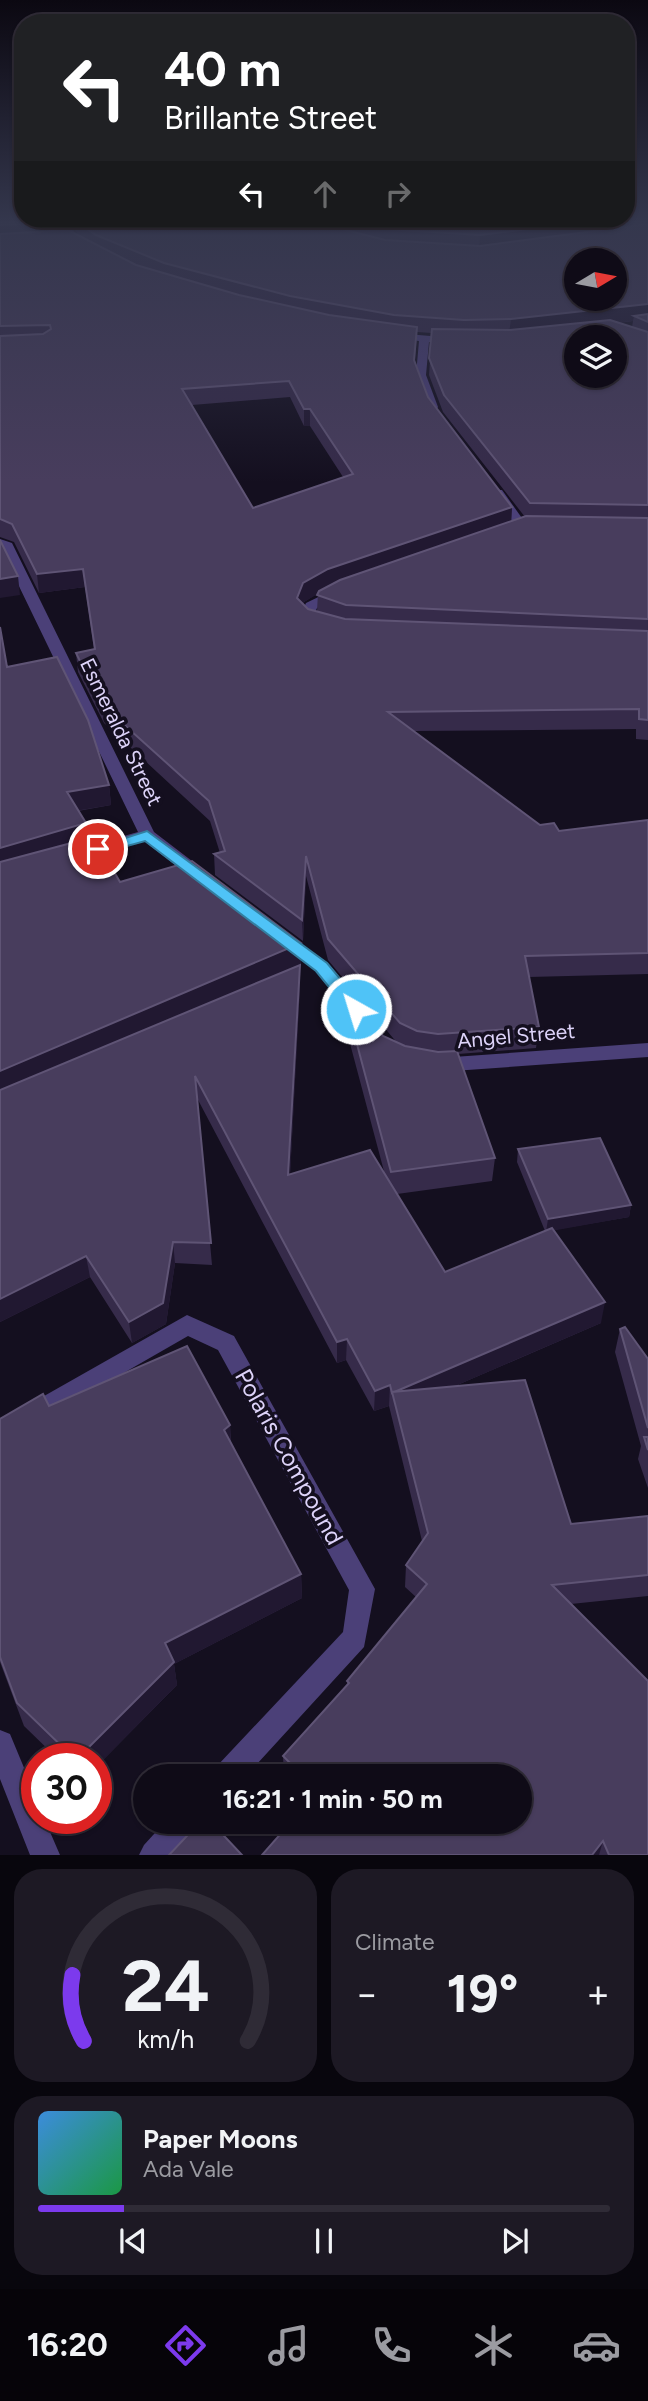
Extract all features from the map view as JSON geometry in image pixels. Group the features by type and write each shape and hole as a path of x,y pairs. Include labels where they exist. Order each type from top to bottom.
{"street":[{"path":"386,335 464,341"},
{"path":"424,339 421,375 426,394 443,423"},
{"path":"491,484 523,530"},
{"name":"Esmeralda Street","path":"3,543 147,835 220,891"},
{"path":"337,630 316,623 307,616 311,606 352,587"},
{"path":"67,858 147,835"},
{"path":"272,930 321,967 364,1019"},
{"path":"296,978 321,967"},
{"name":"Angel Street","path":"423,1065 648,1050"},
{"name":"Polaris Compound","path":"0,1433 187,1325 226,1343 362,1589 355,1638 238,1764"},
{"path":"0,1744 45,1855"},
{"path":"154,1855 174,1834"}],"building":[{"path":"0,310 305,310 417,327 414,360 428,397 512,507 328,569 303,583 297,598 308,609 345,619 648,631 648,720 639,719 639,709 388,712 540,825 554,823 559,831 648,820 648,953 525,956 539,1027 438,1034 417,1031 400,1023 328,939 306,856 302,920 214,854 225,851 209,801 101,704 76,653 95,649 83,569 37,574 12,524 0,519 0,336 43,334 51,329 50,325 0,326","holes":["289,381 304,409 310,409 353,474 253,508 182,389"]},
{"path":"364,310 564,310 564,312 575,312 511,319 464,320 394,315"},
{"path":"648,314 648,322 634,316"},
{"path":"610,320 626,325 564,325 564,388 627,388 627,325 648,332 648,505 530,503 444,395 429,358 432,329 510,330"},
{"path":"526,516 648,518 648,619 346,605 317,595 319,591 340,580"},
{"path":"0,540 18,576 0,579"},
{"path":"0,627 7,667 57,657 88,720 109,785 67,792 86,823 0,848"},
{"path":"94,837 120,882 192,861 301,943 0,1071 0,862"},
{"path":"300,965 288,1175 370,1150 445,1272 552,1228 605,1302 392,1393 390,1385 375,1391 347,1339 337,1342 195,1076 211,1243 173,1242 163,1303 129,1322 86,1256 0,1299 0,1090"},
{"path":"341,984 383,1036 405,1046 438,1052 457,1051 495,1158 391,1172"},
{"path":"600,1138 631,1205 548,1219 518,1149"},
{"path":"625,1327 648,1359 648,1428 620,1329"},
{"path":"187,1346 230,1425 224,1430 301,1574 165,1643 174,1662 93,1743 58,1743 17,1703 0,1657 0,1419 43,1394 49,1406"},
{"path":"525,1380 571,1524 648,1516 648,1575 552,1585 648,1681 648,1855 609,1855 603,1841 592,1855 262,1855 280,1834 532,1834 532,1764 291,1764 283,1756 349,1683 347,1681 427,1584 406,1565 428,1533 392,1392"},
{"path":"189,1834 222,1834 242,1855 169,1855"}],"route":[{"path":"98,849 147,835 321,967 356,1009"}]}
